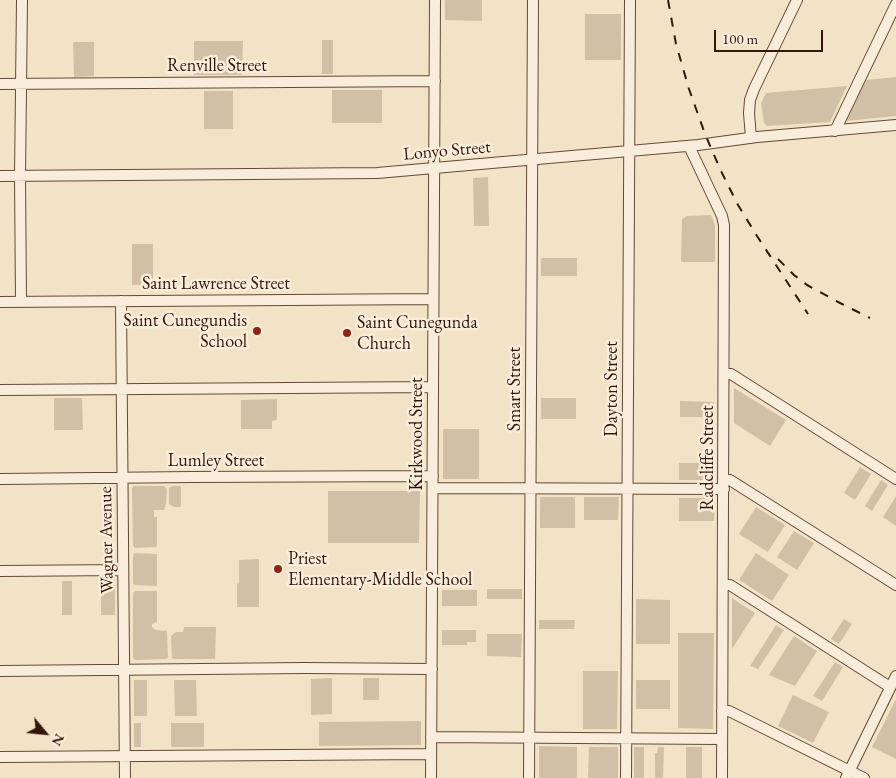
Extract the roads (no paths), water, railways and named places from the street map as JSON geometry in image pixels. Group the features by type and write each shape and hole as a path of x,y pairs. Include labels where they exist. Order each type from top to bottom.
{"street":[{"path":"21,302 22,0"},
{"name":"Kirkwood Street","path":"431,778 435,0"},
{"name":"Smart Street","path":"529,778 533,0"},
{"name":"Dayton Street","path":"626,778 630,0"},
{"path":"751,138 750,100 798,0"},
{"path":"835,131 896,4"},
{"name":"Renville Street","path":"0,84 435,81"},
{"name":"Lonyo Street","path":"0,176 365,174 689,146 751,138 896,125"},
{"name":"Radcliffe Street","path":"689,146 724,220 722,778"},
{"name":"Saint Lawrence Street","path":"0,302 433,299"},
{"name":"Wagner Avenue","path":"121,301 125,778"},
{"path":"724,374 731,374 896,479"},
{"path":"0,390 433,387"},
{"name":"Lumley Street","path":"0,479 433,476"},
{"path":"433,488 628,489 724,485 730,480 896,585"},
{"path":"0,571 123,570"},
{"path":"723,585 730,585 890,687"},
{"path":"0,671 295,668 432,669"},
{"path":"848,774 896,676"},
{"path":"722,711 729,711 848,774 864,778"},
{"path":"431,737 722,739"},
{"path":"0,757 431,754"}],"railway":[{"path":"668,0 676,44 689,89 721,171 738,205 808,314"},
{"path":"778,259 807,285 870,318"}],"place":[{"name":"Saint Cunegundis School","path":"257,331"},
{"name":"Saint Cunegunda Church","path":"347,333"},
{"name":"Priest Elementary‑Middle School","path":"278,569"}]}
